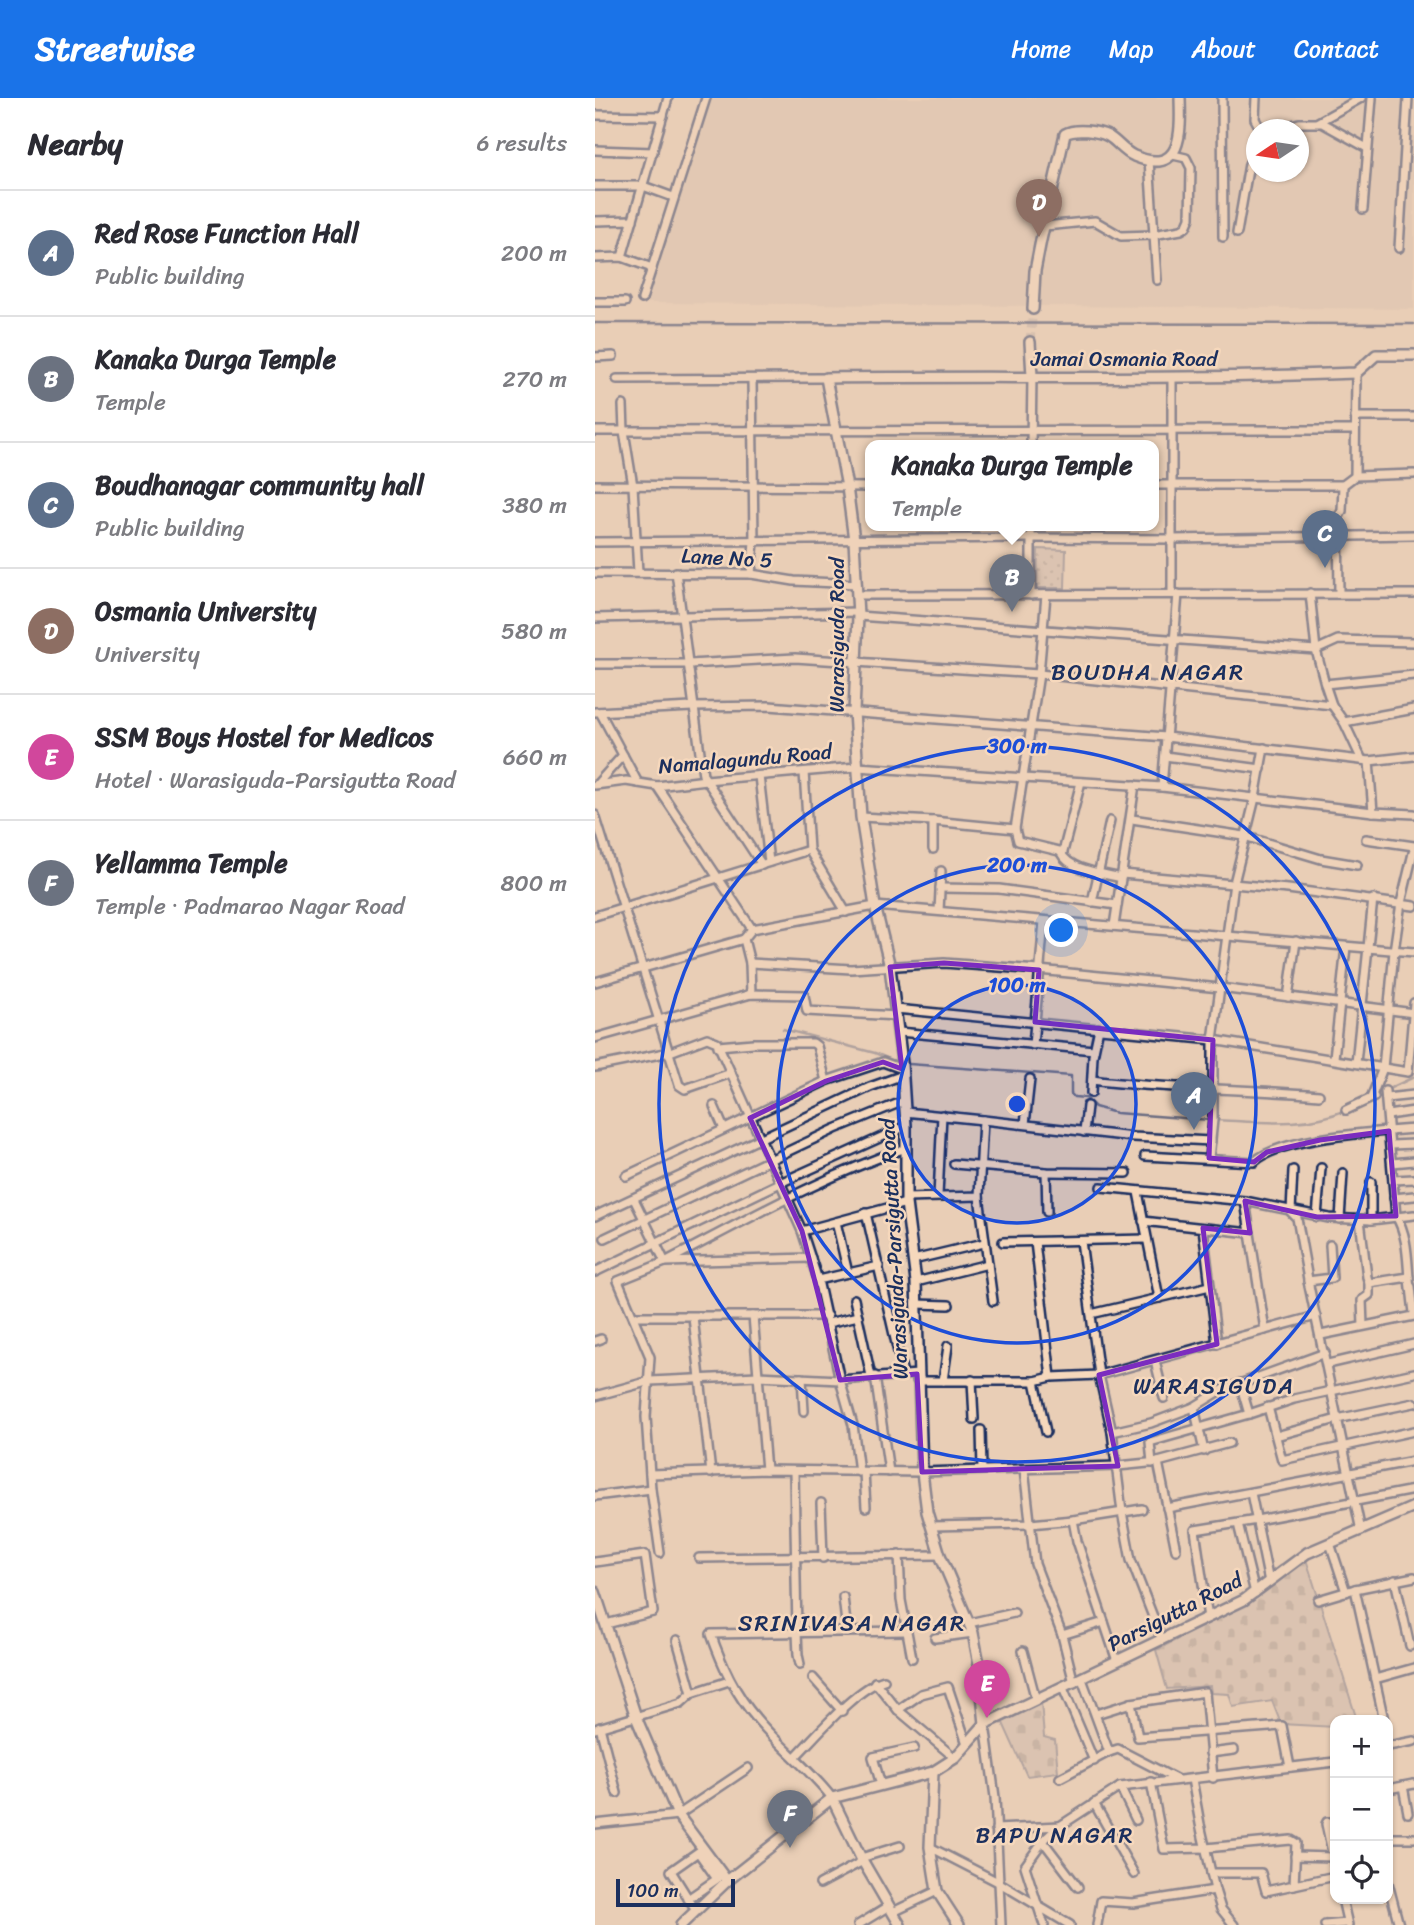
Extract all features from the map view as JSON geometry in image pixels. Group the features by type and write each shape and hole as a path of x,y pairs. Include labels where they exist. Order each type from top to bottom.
{"street":[{"path":"622,257 668,98"},
{"path":"642,299 706,98"},
{"path":"1033,309 1035,271 1065,134 1076,130 1106,135 1123,150 1149,160 1165,160 1173,155 1179,138 1180,98"},
{"path":"1222,98 1223,237"},
{"path":"1255,119 1256,98"},
{"path":"1317,123 1361,98"},
{"path":"1363,209 1372,98"},
{"path":"1399,248 1410,122 1408,98"},
{"path":"595,115 663,116"},
{"path":"1309,123 1336,130 1367,148"},
{"path":"595,150 653,152"},
{"path":"1045,226 1095,221 1121,236 1153,235 1181,230 1186,227 1190,218 1191,169 1186,158 1173,155"},
{"path":"1149,160 1157,280"},
{"path":"1237,233 1246,181"},
{"path":"595,186 643,186 673,197"},
{"path":"595,221 633,220"},
{"path":"595,258 622,257 652,268"},
{"path":"595,302 625,302"},
{"path":"1030,342 1031,440"},
{"path":"1355,476 1356,373 1376,355 1414,355"},
{"path":"595,357 613,356"},
{"name":"Jamai Osmania Road","path":"826,379 1356,373"},
{"path":"1162,787 1175,642 1172,377"},
{"path":"617,379 826,379"},
{"path":"751,574 754,542 752,379"},
{"name":"Warasiguda Road","path":"826,379 847,487 854,540 858,614 854,712 857,767"},
{"path":"623,405 624,431 633,486 638,572"},
{"path":"1355,417 1414,417"},
{"path":"595,431 1355,430"},
{"path":"1159,485 1343,485 1355,476 1414,474"},
{"path":"595,485 865,487"},
{"path":"1339,593 1337,536 1343,485"},
{"path":"1031,531 1031,595"},
{"path":"595,542 1414,535"},
{"path":"676,572 692,707 706,780 766,864"},
{"name":"Lane No 5","path":"595,573 751,574 857,584"},
{"path":"1310,593 1316,650 1325,684 1332,705 1345,722 1366,761 1373,812"},
{"path":"857,595 1414,594"},
{"path":"1046,595 1039,674 1015,829 1018,841 1061,853 1067,862 1122,876 1234,883 1414,906"},
{"path":"595,618 858,614 1175,642 1316,650 1338,640 1414,642"},
{"path":"595,664 689,664 795,658 1039,674 1332,705"},
{"path":"1325,684 1414,675"},
{"path":"638,783 598,712 769,706 1166,737 1366,761 1414,756"},
{"path":"1345,722 1414,709"},
{"path":"1209,1158 1213,1040 1227,934 1234,883 1264,748"},
{"path":"596,784 623,755"},
{"path":"1165,756 1261,769"},
{"name":"Namalagundu Road","path":"596,784 626,781 657,786 857,767 1162,787 1373,812 1414,814"},
{"name":"Warasiguda-Parsigutta Road","path":"857,767 861,817 875,906 890,967 902,1072 906,1126 906,1200 916,1282 922,1472 927,1512 940,1555 974,1633 985,1724"},
{"path":"803,772 810,850 846,912"},
{"path":"759,776 766,864"},
{"path":"1061,853 1064,851 1081,782"},
{"path":"1114,926 1135,785"},
{"path":"657,786 752,929"},
{"path":"595,815 679,1086 683,1089 731,1073"},
{"path":"861,817 1015,829"},
{"path":"1132,819 1244,836 1321,859 1357,866"},
{"path":"933,821 933,849"},
{"path":"1091,902 1110,821"},
{"path":"1366,839 1414,848 1401,903 1394,951 1383,1068 1371,1098"},
{"path":"595,916 810,850"},
{"path":"939,911 941,871"},
{"path":"940,888 999,889 1117,905"},
{"path":"1356,1063 1373,899"},
{"path":"595,982 744,939 752,929 875,906 1414,952"},
{"path":"1033,1045 1044,920"},
{"path":"744,939 750,963 751,995"},
{"path":"1289,997 1296,942"},
{"path":"1334,1058 1346,947"},
{"path":"750,963 851,969 944,963 1039,970 1220,988 1414,1013"},
{"path":"595,1038 751,995 804,995 807,1011 896,1012 1035,1021 1213,1040 1408,1072 1414,1003"},
{"path":"1091,1093 1094,1050 1099,1028"},
{"path":"898,1032 1094,1050"},
{"path":"595,1067 670,1052 707,1038 717,1042 802,1231 811,1258 853,1425 866,1507"},
{"path":"718,1045 813,1043 817,1046 826,1081"},
{"path":"626,1176 826,1081 883,1062 902,1072"},
{"path":"595,1216 902,1072"},
{"path":"1025,1124 1030,1079"},
{"path":"1092,1080 1142,1086 1319,1096"},
{"path":"1321,1335 1414,1315 1410,1252 1403,1227 1396,1216 1384,1094"},
{"path":"1346,1110 1384,1094 1414,1095"},
{"path":"605,1238 835,1129 904,1101"},
{"path":"714,1106 724,1129"},
{"path":"1084,1132 1087,1106"},
{"path":"1388,1115 1414,1111"},
{"path":"905,1112 1133,1138 1211,1141"},
{"path":"939,1196 942,1115"},
{"path":"983,1120 979,1196 993,1301"},
{"path":"595,1272 906,1126"},
{"path":"1145,1156 1254,1162 1267,1152 1320,1140 1414,1129"},
{"path":"1391,1145 1414,1144"},
{"path":"660,1553 651,1489 646,1417 650,1357 618,1281 665,1262 787,1198 861,1164 905,1148"},
{"path":"1392,1163 1414,1161"},
{"path":"954,1164 1046,1172 1127,1173"},
{"path":"1317,1217 1321,1168"},
{"path":"1293,1170 1291,1212 1297,1218 1361,1531"},
{"path":"1046,1172 1047,1212"},
{"path":"1340,1219 1343,1173"},
{"path":"1393,1180 1414,1179"},
{"path":"1371,1182 1371,1220"},
{"path":"1101,1187 1245,1201 1317,1217 1371,1220 1414,1215"},
{"path":"1138,1192 1159,1298"},
{"path":"802,1231 906,1200 939,1196 979,1196"},
{"path":"1394,1198 1414,1196"},
{"path":"634,1199 665,1262"},
{"path":"1245,1201 1265,1330"},
{"path":"866,1213 903,1374"},
{"path":"1360,1220 1369,1283 1369,1296 1362,1300 1363,1326"},
{"path":"1143,1221 1250,1233"},
{"path":"836,1222 848,1273"},
{"path":"1203,1228 1217,1344"},
{"path":"1003,1242 1147,1239"},
{"path":"1081,1241 1099,1375 1118,1466 1122,1512 1131,1560 1162,1640"},
{"path":"1035,1242 1051,1377"},
{"path":"913,1261 984,1243"},
{"path":"1308,1281 1332,1278 1330,1245"},
{"path":"665,1262 811,1258"},
{"path":"916,1282 988,1264"},
{"path":"818,1280 879,1266"},
{"path":"1369,1283 1410,1272"},
{"path":"1091,1314 1210,1286"},
{"path":"854,1299 873,1376 889,1472"},
{"path":"916,1304 949,1305"},
{"path":"635,1316 753,1316 827,1320 858,1316"},
{"path":"753,1316 766,1471"},
{"path":"693,1317 711,1473"},
{"path":"595,1395 650,1381 700,1378 758,1376 840,1380 903,1374 947,1382 1035,1381 1051,1377 1099,1375 1317,1318"},
{"path":"1328,1364 1414,1345"},
{"path":"947,1382 948,1346"},
{"path":"1112,1432 1145,1425 1194,1407 1220,1391 1325,1353"},
{"path":"1156,1362 1164,1398"},
{"path":"1150,1442 1332,1389 1414,1373"},
{"path":"802,1378 804,1411"},
{"path":"972,1380 974,1419"},
{"path":"1035,1381 1046,1432"},
{"path":"1240,1383 1249,1414"},
{"path":"1276,1436 1336,1419 1414,1403"},
{"path":"1194,1407 1204,1451"},
{"path":"1268,1407 1282,1460 1414,1431"},
{"path":"1145,1425 1176,1550"},
{"path":"981,1430 982,1470"},
{"path":"650,1474 766,1471 922,1472 1118,1466 1155,1462 1229,1443"},
{"path":"1167,1508 1414,1461"},
{"path":"1024,1469 1035,1564 1078,1681 1096,1714 1109,1752"},
{"path":"794,1472 797,1656 800,1664"},
{"path":"595,1496 651,1489"},
{"path":"1207,1618 1195,1530 1414,1490"},
{"path":"1251,1493 1269,1582"},
{"path":"821,1503 823,1558"},
{"name":"Parsigutta Road","path":"985,1724 1207,1618 1255,1592 1307,1553 1414,1507"},
{"path":"932,1526 1030,1524 1142,1509"},
{"path":"1073,1520 1077,1541 1117,1661"},
{"path":"1238,1524 1255,1592"},
{"path":"1330,1543 1346,1592"},
{"path":"595,1562 645,1555 653,1612 606,1624"},
{"path":"899,1555 901,1600 912,1658"},
{"path":"699,1558 940,1555"},
{"path":"1318,1600 1414,1577"},
{"path":"1395,1580 1410,1646"},
{"path":"1355,1589 1383,1715"},
{"path":"595,1591 636,1717 678,1815 727,1881"},
{"path":"843,1597 846,1632"},
{"path":"969,1623 1014,1613"},
{"path":"1062,1635 1104,1622"},
{"path":"900,1925 862,1859 832,1798 817,1779 755,1717 729,1681 711,1634 906,1631"},
{"path":"935,1638 974,1633"},
{"path":"677,1640 692,1693"},
{"path":"1023,1651 1036,1700"},
{"path":"1375,1679 1414,1668"},
{"path":"813,1678 842,1711"},
{"path":"795,1757 874,1682 884,1680"},
{"path":"617,1793 598,1728 681,1703 692,1693 729,1681"},
{"path":"874,1682 898,1710 954,1758"},
{"path":"898,1710 921,1694 948,1688 967,1744"},
{"path":"1063,1688 1094,1761"},
{"path":"1096,1714 1131,1703 1205,1692 1213,1778"},
{"path":"1131,1703 1138,1737 1283,1726 1290,1767"},
{"path":"681,1925 727,1881 832,1798 933,1772 954,1758 985,1724"},
{"path":"985,1724 995,1797 1002,1925"},
{"path":"1393,1745 1414,1741"},
{"path":"881,1785 873,1757 914,1748"},
{"path":"1060,1778 1118,1749 1176,1780"},
{"path":"1210,1753 1234,1750"},
{"path":"1044,1925 1025,1866 1043,1842 1060,1826 1120,1787 1213,1778 1330,1762"},
{"path":"595,1824 678,1815 748,1768"},
{"path":"933,1772 930,1847 937,1891 959,1925"},
{"path":"1192,1779 1215,1890 1221,1909 1234,1925"},
{"path":"1151,1782 1163,1848 1206,1848 1291,1840 1296,1843 1294,1885"},
{"path":"1393,1788 1414,1784"},
{"path":"1403,1786 1408,1813"},
{"path":"1120,1787 1136,1821"},
{"path":"1094,1803 1134,1874"},
{"path":"1330,1822 1326,1825 1330,1846"},
{"path":"996,1829 1060,1826"},
{"path":"1393,1838 1414,1838"},
{"path":"1043,1842 1078,1887"},
{"path":"820,1884 862,1859 900,1846"},
{"path":"930,1847 998,1882 1070,1925"},
{"path":"688,1899 717,1879 698,1852 671,1871 688,1899 696,1911"},
{"path":"1295,1856 1330,1857"},
{"path":"1211,1873 1261,1873 1266,1891 1330,1877"},
{"path":"1097,1925 1101,1901 1133,1903 1215,1890"},
{"path":"858,1925 937,1891"},
{"path":"1393,1902 1399,1925"},
{"path":"1325,1925 1347,1924 1343,1904"}],"highlighted area":[{"path":"944,963 1039,970 1035,1022 1213,1040 1209,1158 1254,1162 1267,1152 1320,1140 1389,1131 1396,1216 1317,1217 1245,1201 1250,1233 1203,1228 1217,1344 1099,1375 1118,1466 922,1472 917,1374 840,1380 802,1231 750,1118 826,1081 883,1062 902,1069 890,967"}],"shaded area":[{"path":"705,98 1414,98 1414,309 645,303"}],"green space":[{"path":"1038,549 1066,550 1065,588 1037,588"},
{"path":"1305,1556 1355,1715 1330,1715 1330,1727 1281,1724 1272,1701 1233,1707 1229,1694 1211,1693 1210,1686 1167,1689 1156,1650 1247,1604"},
{"path":"1041,1702 1044,1737 1055,1740 1058,1772 1027,1776 1002,1721"}],"waterway":[{"path":"783,1029 875,1053 894,1061"},
{"path":"909,1064 1071,1076 1071,1094 1074,1097 1086,1098 1095,1107 1116,1113 1210,1120"},
{"path":"1380,1093 1414,1077"},
{"path":"1216,1120 1298,1122 1346,1110"}],"tunnel":[{"path":"1030,342 1033,309"}],"railway":[{"path":"595,323 1414,324"}],"place":[{"name":"Osmania University","path":"1039,237"},
{"name":"Boudhanagar community hall","path":"1325,568"},
{"name":"Kanaka Durga Temple","path":"1012,612"},
{"name":"Red Rose Function Hall","path":"1194,1130"},
{"name":"SSM Boys Hostel for Medicos","path":"987,1718"},
{"name":"Yellamma Temple","path":"790,1848"}],"district":[{"name":"BOUDHA NAGAR","path":"1148,672"},
{"name":"WARASIGUDA","path":"1214,1386"},
{"name":"SRINIVASA NAGAR","path":"852,1623"},
{"name":"BAPU NAGAR","path":"1055,1835"}]}
